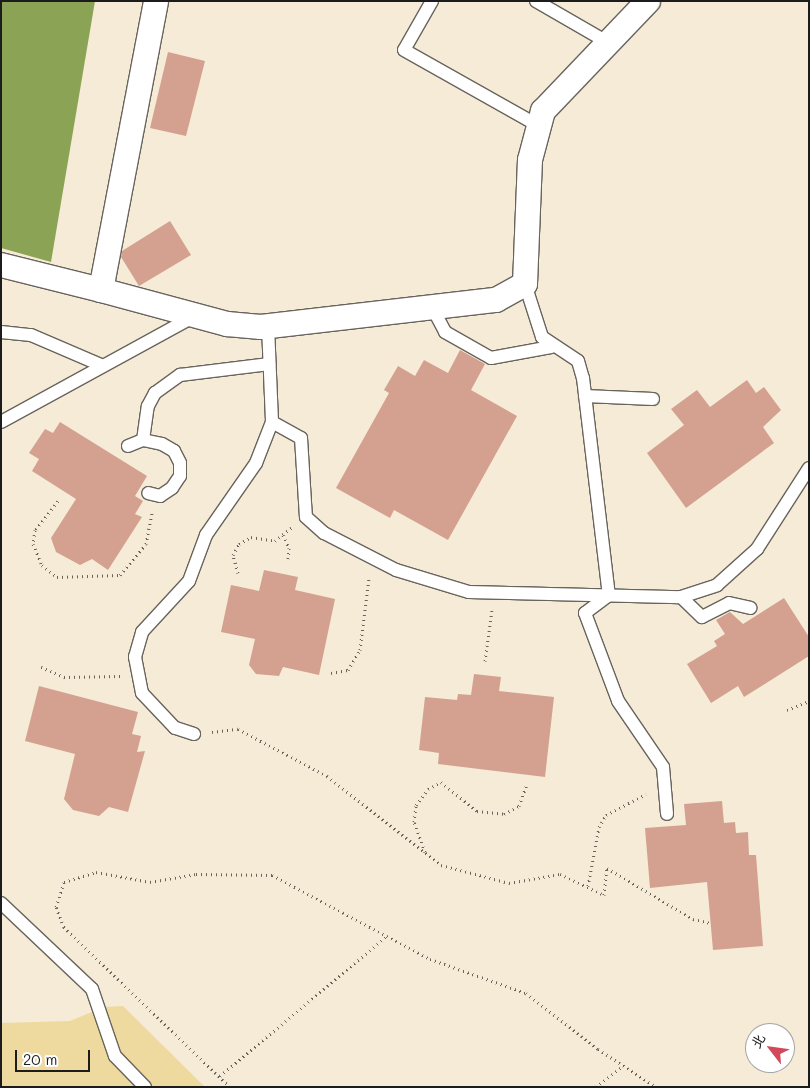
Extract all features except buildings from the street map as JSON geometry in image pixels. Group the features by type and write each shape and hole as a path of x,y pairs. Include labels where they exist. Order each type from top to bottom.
{"street":[{"path":"101,290 156,1"},
{"path":"1,265 227,324 268,326 433,309 496,300 525,284 530,160 542,111 648,1"}],"lane":[{"path":"432,1 404,50 539,126"},
{"path":"536,1 608,42"},
{"path":"525,284 542,337 551,346 578,361 585,396 609,595"},
{"path":"433,309 444,332 491,358 551,346"},
{"path":"1,422 195,316"},
{"path":"194,734 175,728 142,693 135,657 142,632 189,581 206,535 256,464 272,422 268,326"},
{"path":"1,332 31,335 103,366"},
{"path":"143,440 148,406 155,393 180,376 269,364"},
{"path":"585,396 653,400"},
{"path":"272,422 301,438 306,517 324,533 371,557 469,592 681,597 717,585 757,549 809,468"},
{"path":"128,446 143,440 174,451 180,463 180,476 172,488 152,494"},
{"path":"609,595 585,613 618,701 663,767 666,814"},
{"path":"681,597 702,617 729,603 750,608"},
{"path":"1,903 92,989 115,1056 145,1087"}],"path":[{"path":"58,502 34,530 33,544 42,565 57,577 120,575 146,544 152,494"},
{"path":"238,573 233,567 239,544 251,537 275,541 306,517"},
{"path":"283,535 289,548 288,558"},
{"path":"331,673 348,670 360,650 371,557"},
{"path":"485,661 494,594"},
{"path":"41,667 81,679 139,676"},
{"path":"787,710 809,701"},
{"path":"194,734 238,729 327,776 441,865 483,878 508,883 533,875 560,874 604,894 607,868 693,918 710,923"},
{"path":"425,852 414,822 416,805 428,789 441,782 477,811 504,814 520,806 527,784"},
{"path":"588,886 599,827 606,815 664,785"},
{"path":"230,1087 64,927 56,907 64,882 96,872 150,882 196,874 272,875 430,959 526,993 623,1066 656,1087"},
{"path":"220,1076 387,936"},
{"path":"596,1087 623,1066"}],"green space":[{"path":"1,1 95,1 51,262 1,248"}],"sand":[{"path":"123,1006 205,1087 1,1087 1,1023 70,1021 104,1007"}]}
